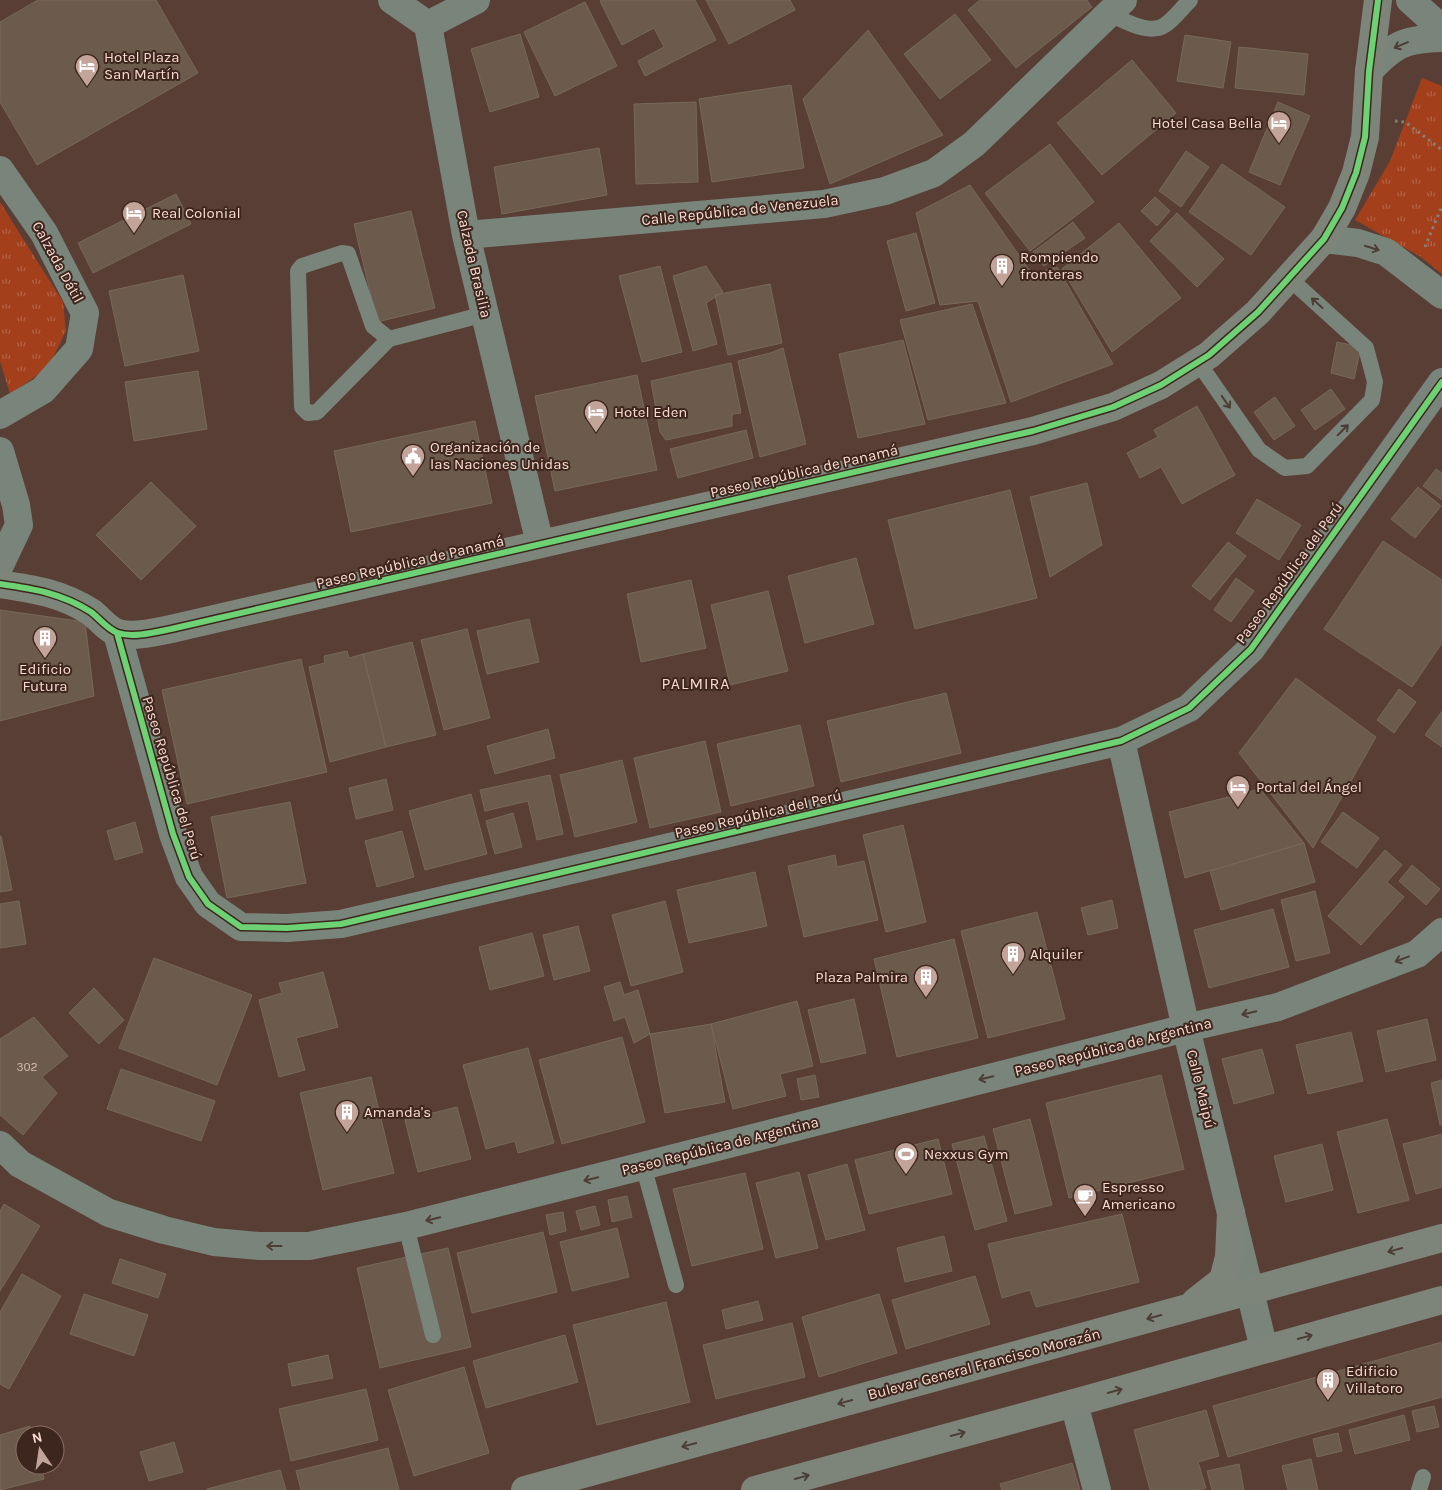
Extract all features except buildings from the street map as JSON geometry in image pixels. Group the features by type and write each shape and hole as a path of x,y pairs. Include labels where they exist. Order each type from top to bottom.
{"main road":[{"name":"Paseo República de Panamá","path":"117,633 139,635 171,629 1032,431 1113,407 1161,385 1209,356 1258,312 1290,279 1324,239 1342,208 1356,173 1365,137 1369,71 1378,0"},
{"path":"0,584 31,588 60,596 90,612 117,633"},
{"path":"1188,1307 1223,1280 1230,1257 1231,1213"},
{"name":"Bulevar General Francisco Morazán","path":"525,1490 1442,1238"},
{"path":"755,1490 1442,1300"}],"street":[{"path":"392,0 428,24 476,0"},
{"path":"1410,0 1442,29"},
{"name":"Calle República de Venezuela","path":"466,235 824,204 885,191 934,173 974,144 1116,7"},
{"name":"Calzada Brasilia","path":"428,24 466,235 540,544"},
{"path":"1369,71 1385,54 1402,44 1424,39 1442,38"},
{"name":"Calzada Dátil","path":"0,170 44,233 85,313 78,349 43,390 0,415"},
{"path":"1324,239 1358,243 1386,252 1442,295"},
{"name":"Paseo República del Perú","path":"117,633 173,834 189,877 208,904 241,927 287,928 341,924 1120,741 1189,708 1251,649 1442,382"},
{"path":"0,451 16,505 19,525 0,565"},
{"name":"Calle Maipú","path":"1120,741 1186,1028 1264,1349"},
{"name":"Paseo República de Argentina","path":"0,1145 20,1164 109,1213 164,1230 214,1242 259,1246 309,1246 406,1226 1186,1028 1278,1007 1417,954 1442,932"},
{"path":"1074,1403 1097,1490"}],"lane":[{"path":"1116,7 1144,28 1154,28 1164,26 1190,0"},
{"path":"388,339 373,326 348,254 342,253 302,266 298,271 302,407 308,412 317,412 388,339 484,314"},
{"path":"1198,362 1259,450 1284,468 1307,466 1372,400 1375,382 1366,348 1290,279"},
{"path":"643,1166 676,1285"},
{"path":"406,1226 433,1336"}],"path":[{"path":"1367,116 1405,122 1442,150"},
{"path":"1424,248 1442,206"}],"green space":[{"path":"1422,78 1442,86 1442,274 1421,257 1355,220 1390,161"},
{"path":"0,202 63,302 66,331 48,368 10,394 0,361"}],"cycle path":[{"path":"0,584 36,590 69,600 91,612 107,627 118,633 130,635 152,633 1033,431 1113,407 1161,385 1209,355 1258,312 1324,239 1342,208 1356,173 1365,137 1369,71 1378,0"},
{"path":"117,633 173,834 189,877 208,904 241,927 287,928 341,924 1121,741 1189,708 1251,649 1442,382"}],"place":[{"name":"Hotel Plaza San Martín","path":"87,87"},
{"name":"Hotel Casa Bella","path":"1279,144"},
{"name":"Real Colonial","path":"134,234"},
{"name":"Rompiendo fronteras","path":"1002,287"},
{"name":"Hotel Eden","path":"596,433"},
{"name":"Organización de las Naciones Unidas","path":"413,477"},
{"name":"Edificio Futura","path":"45,659"},
{"name":"Portal del Ángel","path":"1238,808"},
{"name":"Alquiler","path":"1013,975"},
{"name":"Plaza Palmira","path":"926,998"},
{"name":"Amanda's","path":"347,1133"},
{"name":"Nexxus Gym","path":"906,1175"},
{"name":"Espresso Americano","path":"1085,1217"},
{"name":"Edificio Villatoro","path":"1328,1401"}],"district":[{"name":"PALMIRA","path":"696,683"}]}
